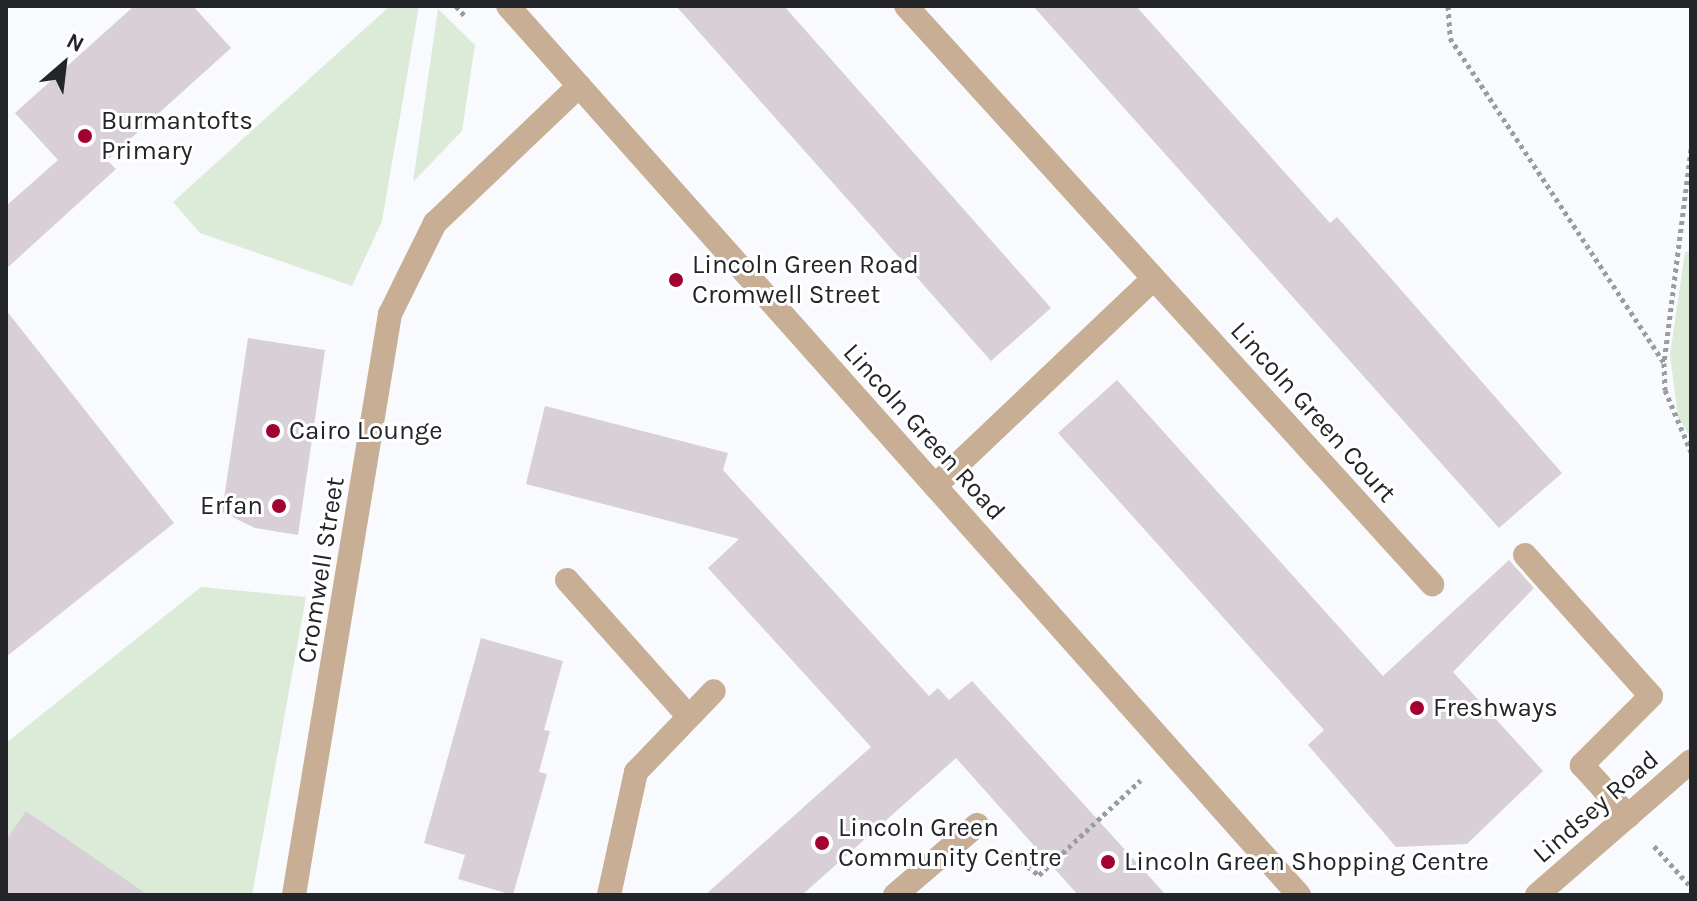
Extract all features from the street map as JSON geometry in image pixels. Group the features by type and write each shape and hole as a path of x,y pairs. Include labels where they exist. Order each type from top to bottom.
{"street":[{"name":"Lincoln Green Road","path":"508,6 1299,895"},
{"name":"Lincoln Green Court","path":"906,6 1432,584"},
{"name":"Cromwell Street","path":"294,895 390,314 435,223 579,86"},
{"path":"935,486 1153,279"},
{"path":"1525,555 1651,696 1582,765 1628,816"},
{"path":"567,580 689,717"},
{"path":"609,895 636,772 714,691"},
{"name":"Lindsey Road","path":"1537,895 1691,761"},
{"path":"895,895 977,825"}],"path":[{"path":"1448,6 1450,38 1664,363"},
{"path":"1691,149 1664,363 1665,390 1691,452"},
{"path":"977,825 1039,875 1148,774"},
{"path":"1628,816 1691,887"}],"green space":[{"path":"390,6 419,6 382,221 352,286 200,233 173,202"},
{"path":"438,9 475,45 462,131 413,182"},
{"path":"1691,251 1691,439 1678,417 1670,355 1685,252"},
{"path":"201,587 306,597 252,895 6,895 6,743"}],"building":[{"name":"Burmantofts Primary","path":"134,6 193,6 231,48 107,160 116,169 6,269 6,206 58,160 15,113"},
{"path":"676,6 784,6 1051,308 991,361"},
{"path":"1033,6 1136,6 1330,223 1337,217 1562,473 1499,528"},
{"path":"6,310 174,523 6,657"},
{"name":"Cairo Lounge","path":"248,338 325,350 298,535 255,528 222,512"},
{"path":"1117,380 1383,676 1509,560 1534,588 1453,672 1543,771 1467,844 1396,847 1308,745 1324,730 1058,433"},
{"path":"545,406 728,453 723,470 929,696 938,688 949,700 972,681 1166,895 1078,895 956,758 802,895 705,895 871,747 708,568 739,539 526,484"},
{"path":"481,638 563,661 544,730 550,731 539,772 547,774 513,895 458,879 465,855 424,843"},
{"path":"26,811 148,895 6,895 6,840"}],"place":[{"name":"Burmantofts Primary","path":"85,136"},
{"name":"Lincoln Green Road Cromwell Street","path":"676,280"},
{"name":"Cairo Lounge","path":"273,431"},
{"name":"Erfan","path":"279,506"},
{"name":"Freshways","path":"1417,708"},
{"name":"Lincoln Green Community Centre","path":"822,843"},
{"name":"Lincoln Green Shopping Centre","path":"1108,862"}]}
